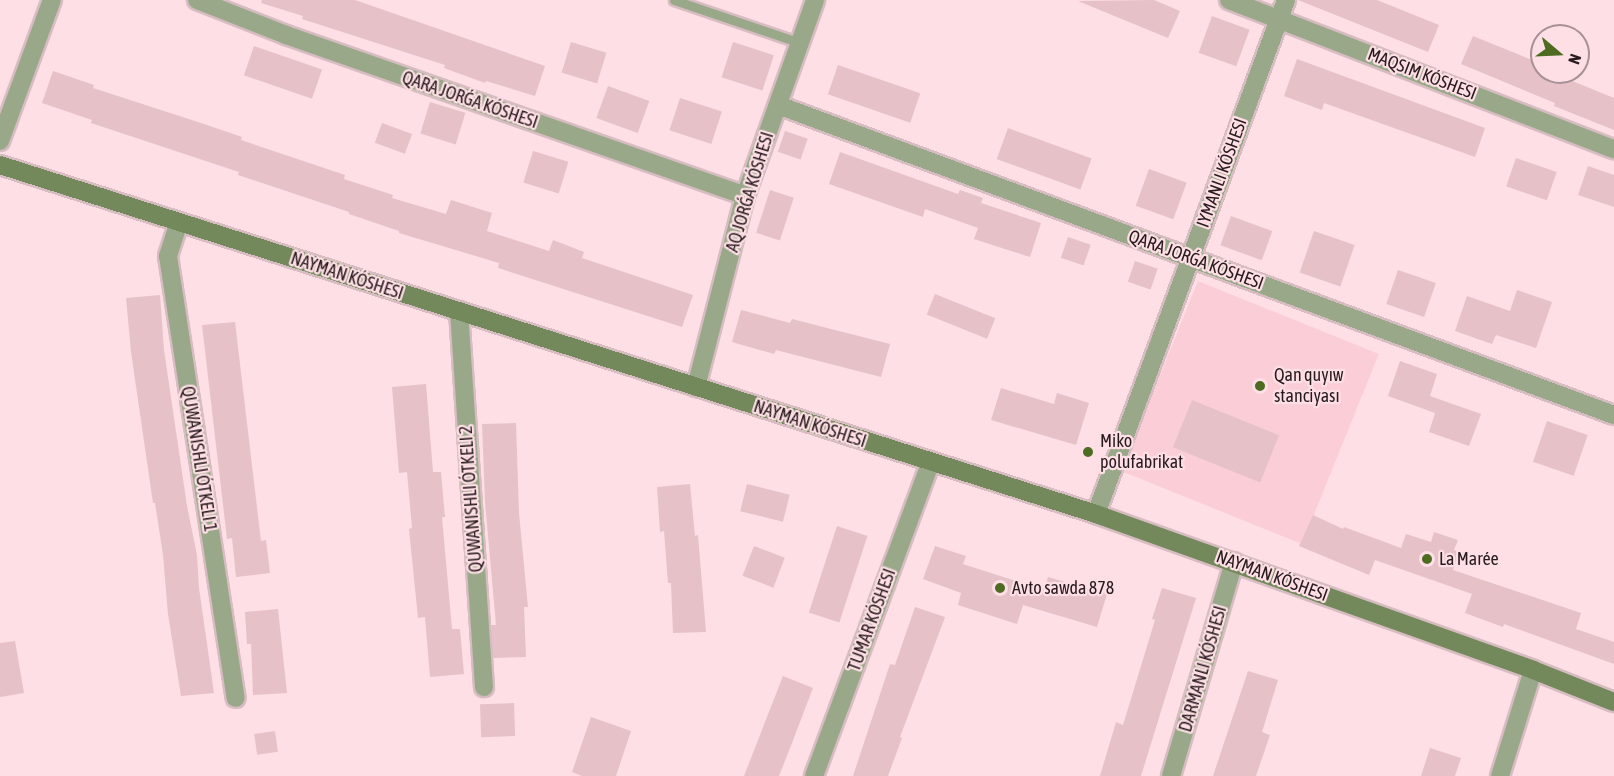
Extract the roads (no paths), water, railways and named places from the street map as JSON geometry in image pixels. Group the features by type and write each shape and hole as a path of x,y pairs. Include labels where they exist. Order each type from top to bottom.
{"main road":[{"name":"NAYMAN KÓSHESI","path":"0,165 930,464 1096,514 1533,670 1614,702"}],"street":[{"path":"0,141 52,0"},
{"name":"QARA JORǴA KÓSHESI","path":"197,0 286,36 745,196"},
{"name":"AQ JORǴA KÓSHESI","path":"696,387 745,196 815,0"},
{"path":"1229,0 1614,149"},
{"path":"1096,514 1286,0"},
{"name":"QARA JORǴA KÓSHESI","path":"778,105 1614,415"},
{"path":"180,222 168,255 236,698"},
{"path":"459,311 484,687"},
{"name":"TUMAR KÓSHESI","path":"814,776 930,464"},
{"path":"1172,776 1234,562"},
{"path":"1500,776 1533,670"}],"lane":[{"path":"674,0 800,43"}],"place":[{"name":"Qan quyıw stanciyası","path":"1260,386"},
{"name":"Miko polufabrikat","path":"1088,452"},
{"name":"La Marée","path":"1427,559"},
{"name":"Avto sawda 878","path":"1000,588"}]}
